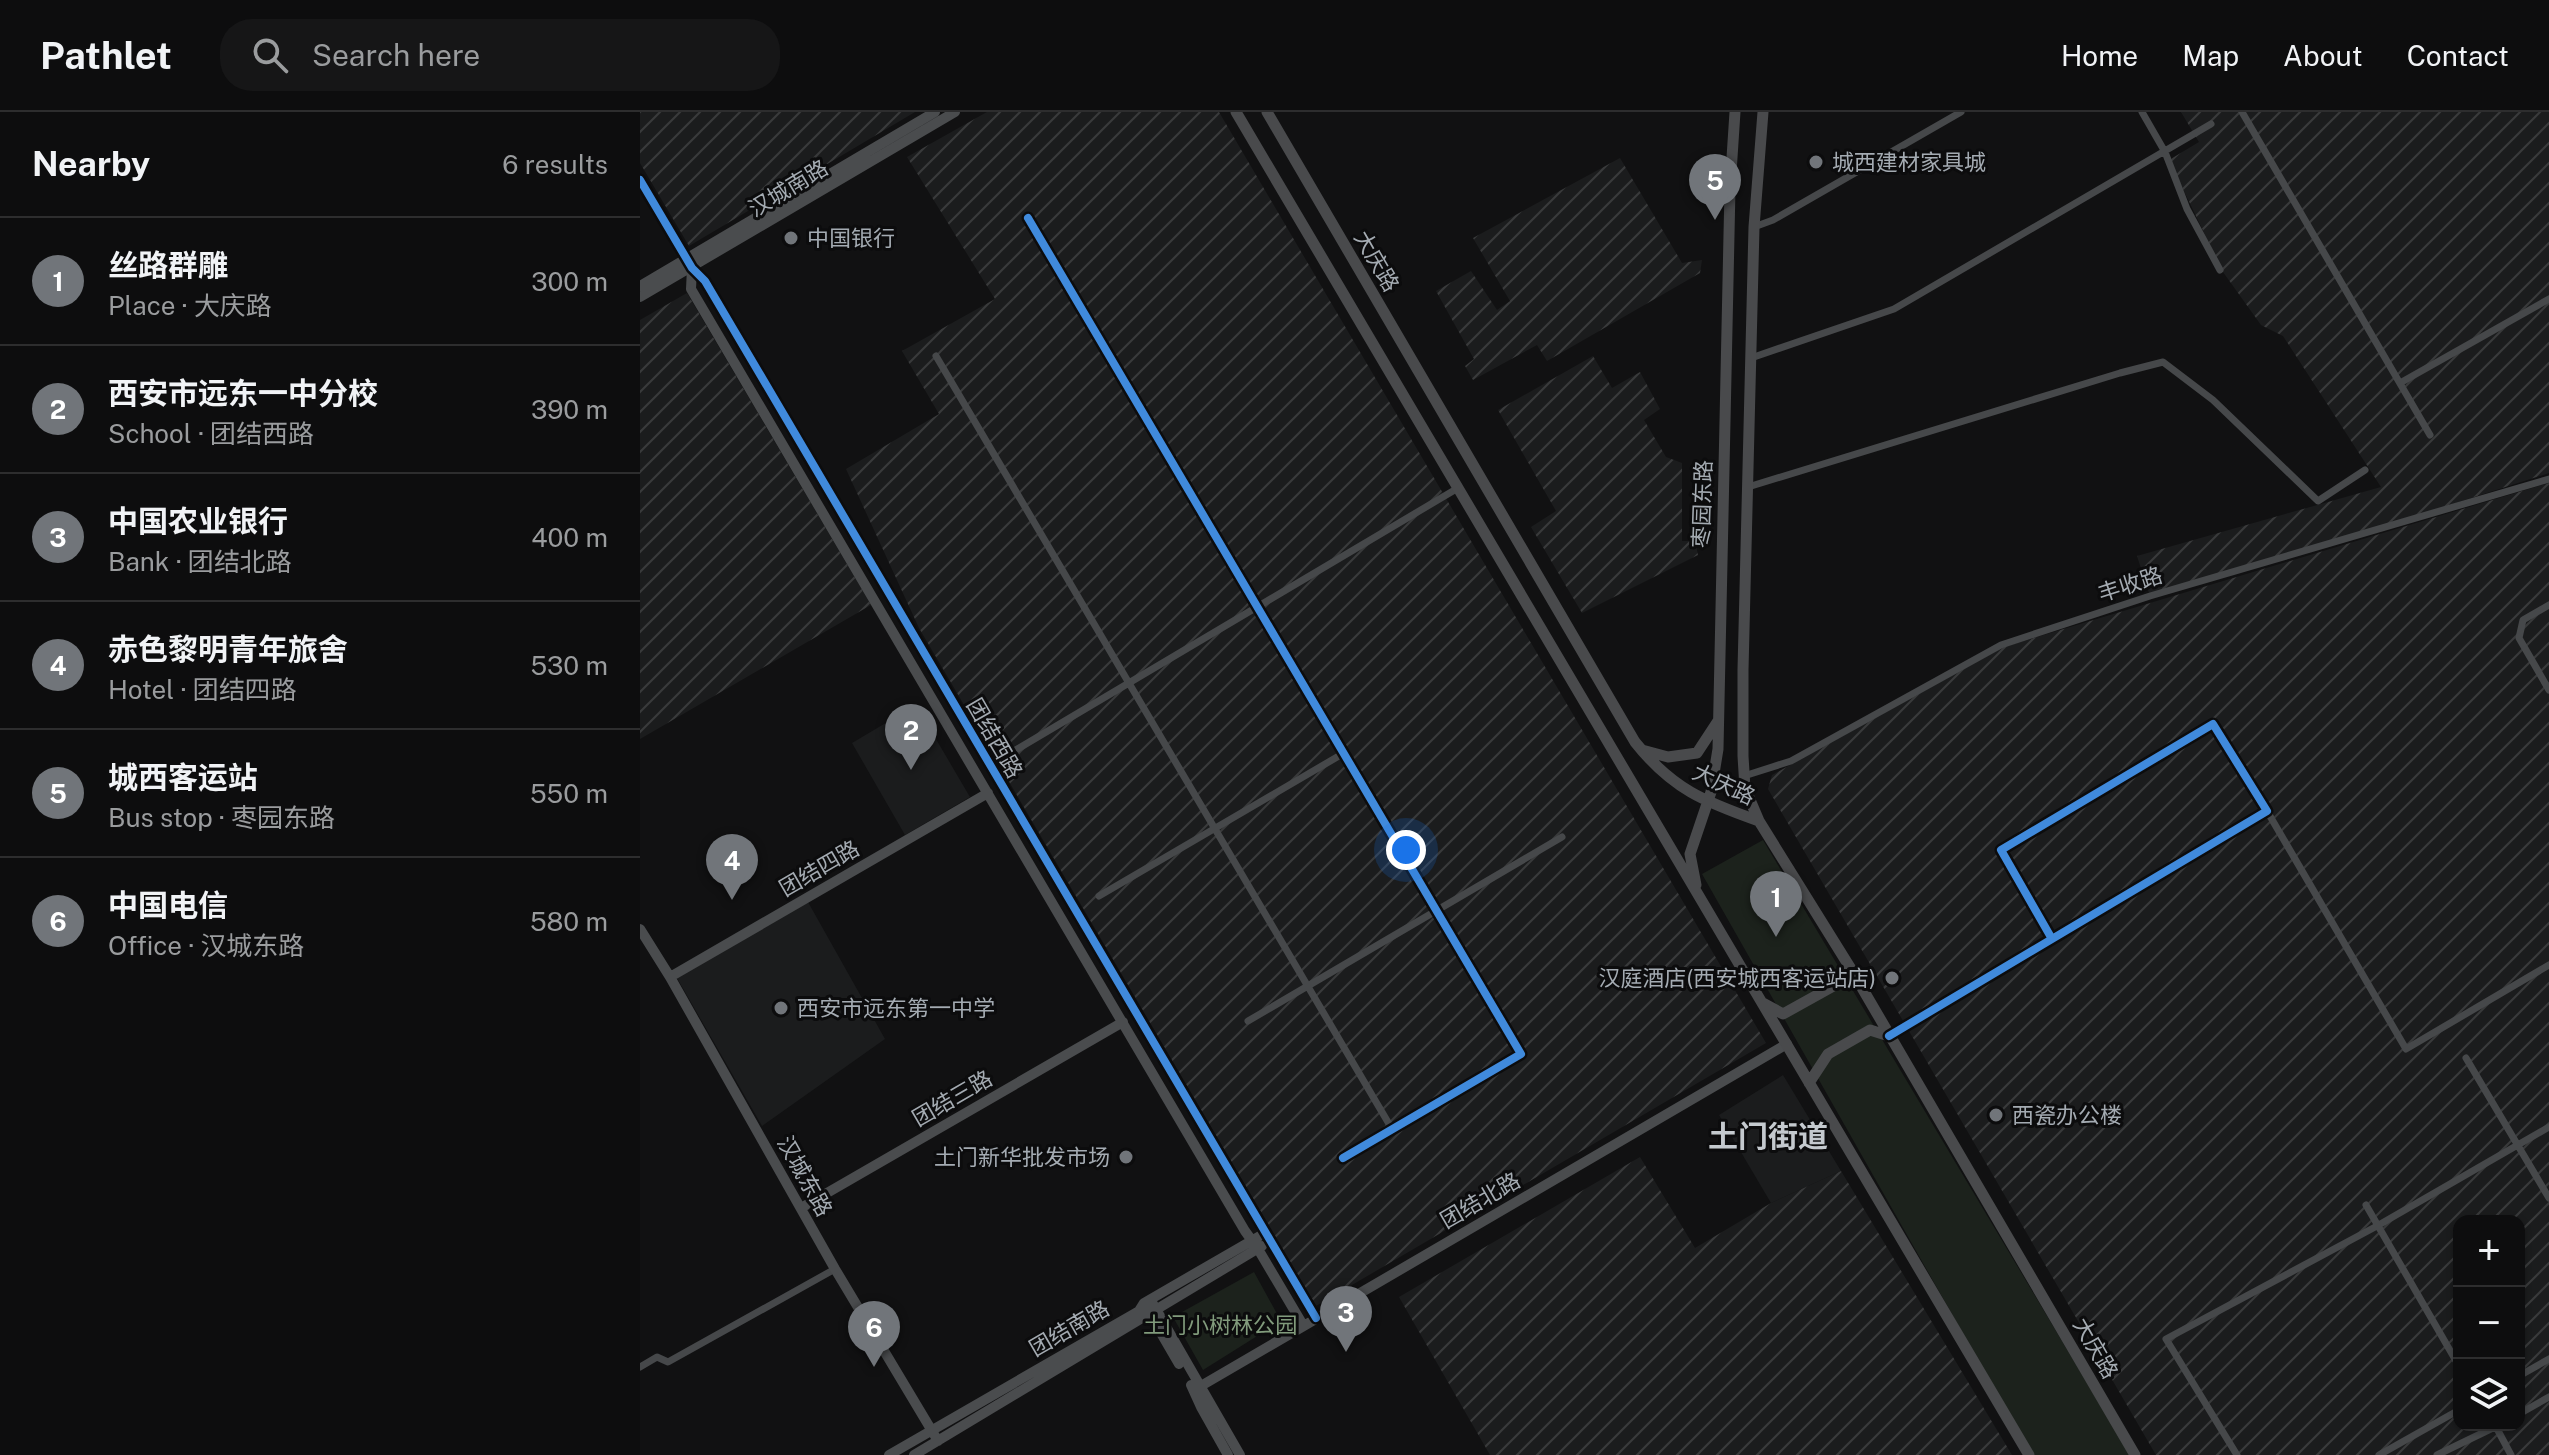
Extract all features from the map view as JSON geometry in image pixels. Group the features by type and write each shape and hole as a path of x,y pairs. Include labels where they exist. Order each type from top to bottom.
{"main road":[{"name":"大庆路","path":"1236,112 2029,1455"},
{"name":"大庆路","path":"1267,112 1641,750 1677,784 1707,802 1759,821 1851,969 2135,1455"},
{"name":"枣园东路","path":"1698,893 1690,854 1711,792 1718,749 1730,188 1735,112"},
{"name":"枣园东路","path":"1759,821 1745,788 1744,776 1754,227 1763,112"},
{"path":"1595,720 1615,708"},
{"path":"1641,750 1668,757 1697,753 1719,720"},
{"path":"1762,1003 1783,1014 1837,984 1851,969"},
{"path":"1809,1083 1828,1054 1870,1030 1889,1036"}],"street":[{"name":"汉城南路","path":"640,297 935,112"},
{"name":"汉城南路","path":"640,286 690,264 955,112"},
{"path":"1754,227 1773,220 1961,112"},
{"path":"2142,112 2165,152 2187,209 2220,270"},
{"path":"2242,112 2430,435"},
{"path":"1751,358 1894,309 2211,124"},
{"name":"团结西路","path":"640,180 690,264 705,281 1316,1318"},
{"path":"1028,218 1521,1054 1343,1158"},
{"name":"团结西路","path":"690,264 691,289 1303,1325"},
{"path":"2400,383 2549,299"},
{"path":"936,356 1392,1129"},
{"path":"1748,487 2163,362 2213,400 2318,501 2365,470"},
{"name":"丰收路","path":"1744,776 1791,761 2001,645 2150,596 2549,479"},
{"path":"1014,751 1458,488"},
{"path":"2549,605 2523,620 2519,638 2549,690"},
{"path":"2052,939 2001,850 2213,724 2406,1049 2549,965"},
{"path":"1099,896 1344,753"},
{"name":"团结四路","path":"670,977 988,793"},
{"path":"1889,1036 2267,811"},
{"path":"1248,1021 1562,837"},
{"name":"汉城东路","path":"640,929 934,1436"},
{"name":"团结三路","path":"801,1208 1123,1022"},
{"name":"团结北路","path":"1197,1388 1787,1044"},
{"path":"2466,1058 2549,1198"},
{"path":"2237,1455 2166,1339 2377,1226 2549,1127"},
{"path":"2366,1205 2455,1359"},
{"name":"团结南路","path":"889,1455 934,1436 1144,1319 1150,1306 1268,1237"},
{"path":"640,1367 657,1357 668,1362 835,1269"},
{"path":"1150,1306 1240,1455"},
{"path":"2525,1373 2549,1359"},
{"path":"1197,1388 1201,1407 1228,1455"},
{"path":"2525,1411 2549,1397"},
{"path":"2379,1455 2453,1413"},
{"path":"2437,1455 2486,1431"},
{"path":"2499,1431 2511,1455"},
{"name":"团结南路","path":"914,1455 934,1436"}],"shaded area":[{"path":"640,112 915,112 689,246 640,163"},
{"path":"987,112 1219,112 1766,1043 1316,1306 919,628 846,469 939,414 902,351 995,299 907,157"},
{"path":"2181,112 2549,112 2549,473 2150,596 2137,556 2381,487 2283,336 2261,325 2223,272 2169,160 2199,142"},
{"path":"1620,158 1682,263 1702,260 1700,273 1547,361 1537,345 1473,380 1465,366 1474,359 1436,291 1471,271 1497,310 1510,301 1473,238"},
{"path":"687,293 871,605 640,739 640,320"},
{"path":"1593,356 1612,388 1640,372 1660,409 1644,420 1666,457 1682,463 1682,541 1695,541 1698,555 1582,613 1531,527 1556,511 1498,410"},
{"path":"2549,483 2549,1455 2156,1455 1768,789 1772,775 2004,647"},
{"path":"916,705 970,797 905,835 852,743"},
{"name":"西安市远东第一中学","path":"808,902 885,1039 762,1126 677,978"},
{"path":"1783,1075 1841,1171 1771,1203 1719,1115"},
{"path":"1640,1157 1695,1248 1771,1203 1841,1171 2012,1455 1490,1455 1399,1297"}],"green space":[{"path":"1763,840 2130,1455 2032,1455 1702,874"},
{"name":"土门小树林公园","path":"1254,1272 1281,1321 1203,1370 1173,1317"}],"cycle path":[{"path":"640,180 692,268 705,281 1316,1318"},
{"path":"1028,218 1521,1054 1343,1158"},
{"path":"1889,1036 2267,811 2213,724 2001,850 2052,939"}],"place":[{"name":"城西建材家具城","path":"1816,162"},
{"name":"城西客运站","path":"1715,220"},
{"name":"中国银行","path":"791,238"},
{"name":"西安市远东一中分校","path":"911,770"},
{"name":"赤色黎明青年旅舍","path":"732,900"},
{"name":"丝路群雕","path":"1776,937"},
{"name":"汉庭酒店(西安城西客运站店)","path":"1892,978"},
{"name":"西安市远东第一中学","path":"781,1008"},
{"name":"西瓷办公楼","path":"1996,1115"},
{"name":"土门新华批发市场","path":"1126,1157"},
{"name":"中国农业银行","path":"1346,1352"},
{"name":"中国电信","path":"874,1367"}],"district":[{"name":"土门街道","path":"1768,1137"}]}
